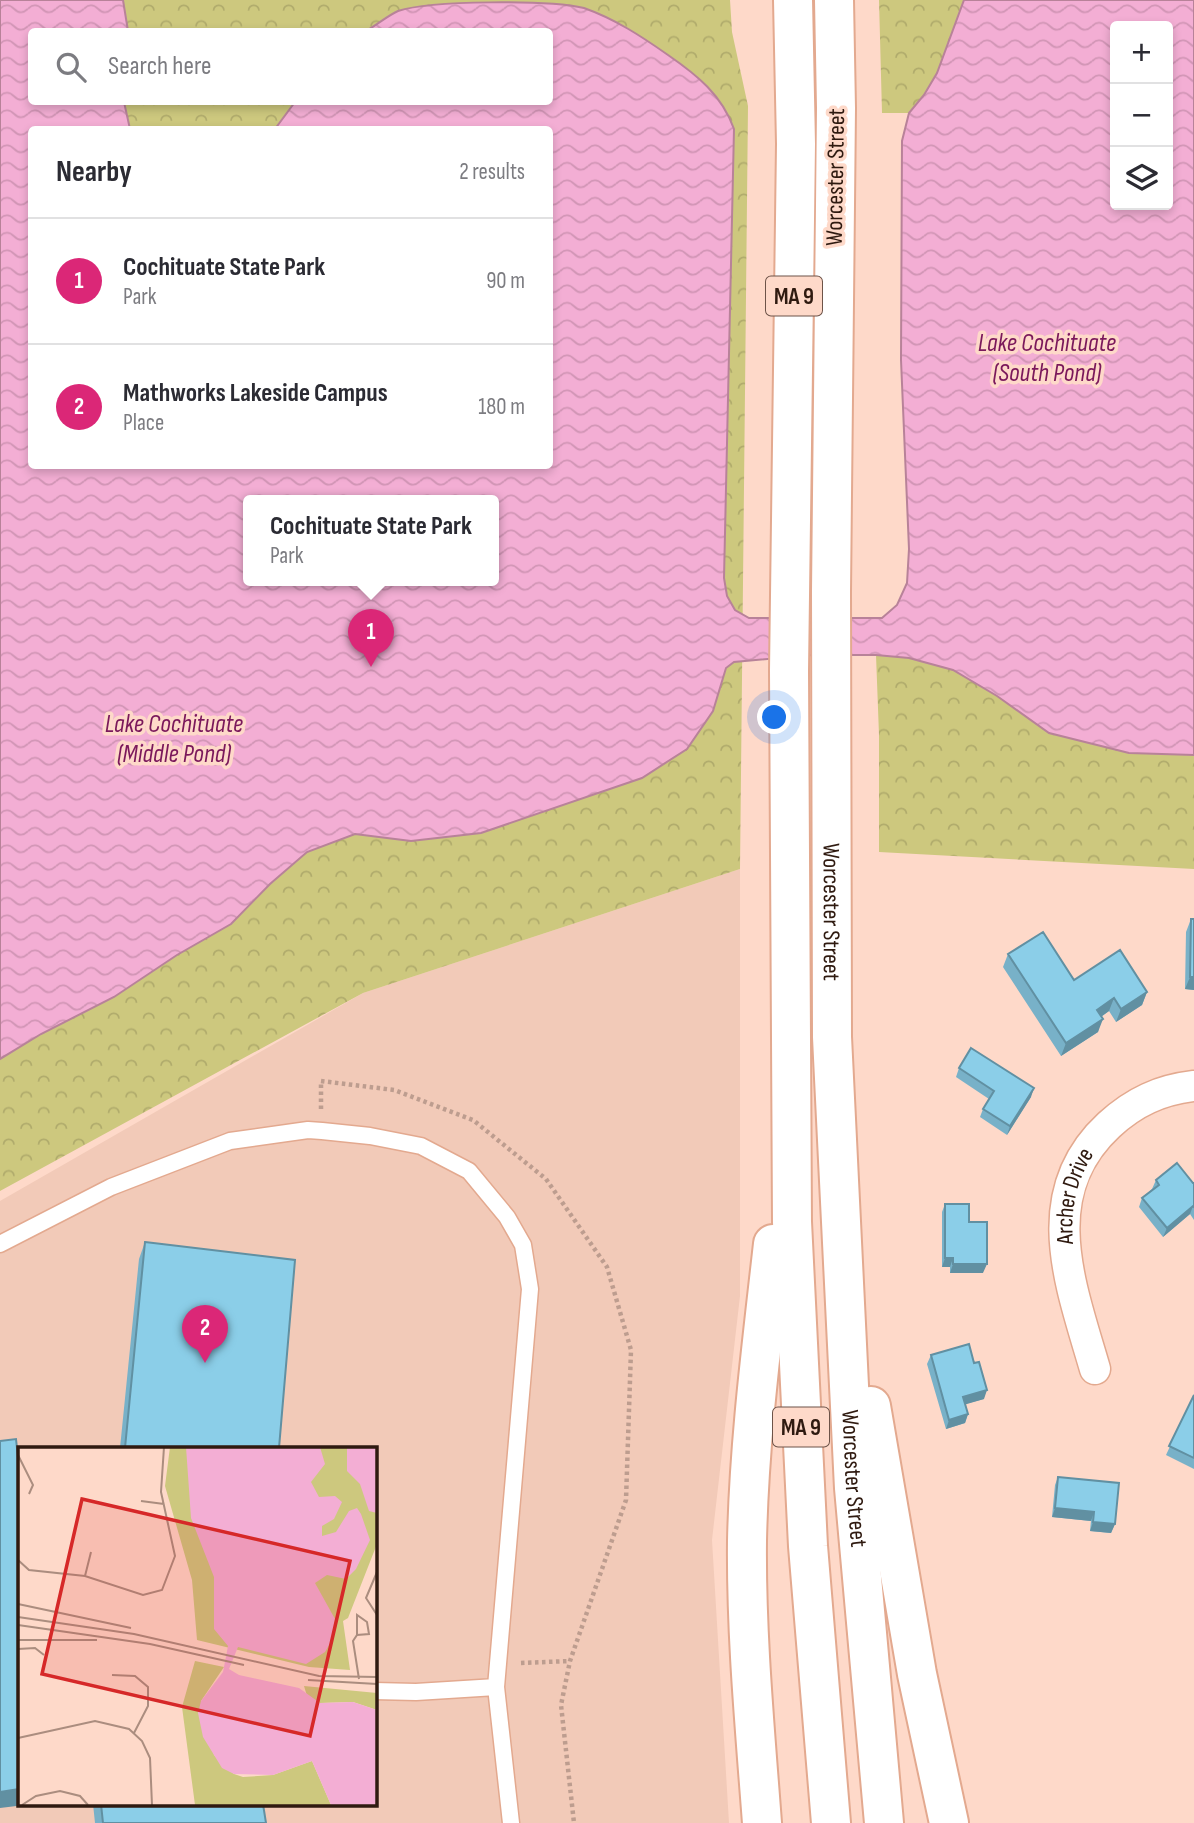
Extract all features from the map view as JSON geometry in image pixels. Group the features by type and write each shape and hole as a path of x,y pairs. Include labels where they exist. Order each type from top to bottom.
{"highway":[{"name":"Worcester Street","path":"793,0 796,144 789,671 792,1222 811,1584 831,1823"},
{"name":"Worcester Street","path":"834,0 836,108 830,671 831,986 840,1230 855,1501 884,1823"},
{"path":"762,1823 750,1660 748,1529 754,1418 782,1150 790,1029"},
{"path":"840,1230 918,1674 949,1823"}],"street":[{"name":"Archer Drive","path":"1095,1369 1071,1287 1065,1253 1063,1219 1068,1189 1080,1161 1097,1136 1120,1115 1145,1098 1177,1088 1194,1086"}],"lane":[{"path":"0,1244 111,1187 230,1141 308,1130 370,1136 421,1146 469,1171 507,1217 523,1245 530,1289 496,1687 511,1823"},
{"path":"376,1691 416,1692 496,1687"}],"path":[{"path":"520,1663 570,1661"}],"shaded area":[{"path":"740,869 740,1296 712,1540 729,1823 0,1823 0,1201 363,993"}],"green space":[{"name":"Lake Cochituate (Middle Pond)","path":"0,0 730,0 732,32 748,106 740,869 363,993 0,1191"},
{"path":"879,0 964,0 937,73 909,113 882,113"},
{"path":"876,655 909,658 953,670 997,696 1129,753 1194,755 1194,869 879,852"}],"water":[{"name":"Lake Cochituate (Middle Pond)","path":"0,0 123,0 128,28 28,28 28,105 125,105 129,126 28,126 28,469 553,469 553,126 277,126 293,105 553,105 553,28 370,28 398,11 414,7 462,3 567,5 584,8 628,28 689,70 723,106 734,129 724,578 727,596 735,610 749,618 882,618 897,605 907,583 909,549 901,360 902,141 909,113 937,73 964,0 1194,0 1194,755 1129,753 1049,733 997,696 953,670 909,658 813,655 734,662 726,668 713,711 687,749 642,778 481,833 411,841 355,834 307,852 270,884 231,924 177,955 114,997 41,1034 0,1059"}],"building":[{"path":"1191,919 1194,919 1194,977 1190,977"},
{"path":"1043,932 1074,980 1120,950 1147,992 1121,1009 1114,998 1097,1010 1103,1019 1066,1043 1008,954"},
{"path":"971,1048 1034,1088 1010,1126 983,1109 994,1091 959,1068"},
{"path":"1177,1163 1194,1183 1194,1207 1167,1228 1142,1198 1159,1185 1156,1180"},
{"path":"945,1204 969,1204 969,1222 987,1222 987,1264 953,1264 953,1258 945,1258"},
{"path":"145,1242 295,1260 279,1447 125,1447"},
{"path":"969,1344 974,1363 979,1362 987,1390 963,1397 968,1414 949,1420 931,1355"},
{"path":"1194,1395 1194,1458 1169,1446"},
{"path":"16,1439 18,1458 18,1789 0,1792 0,1441"},
{"path":"1058,1477 1119,1483 1115,1524 1093,1522 1094,1512 1055,1508"},
{"path":"101,1806 263,1806 266,1823 103,1823"}],"place":[{"name":"Cochituate State Park","path":"371,667"},
{"name":"Mathworks Lakeside Campus","path":"205,1363"}],"water label":[{"name":"Lake Cochituate (South Pond)","path":"1047,357"}]}
